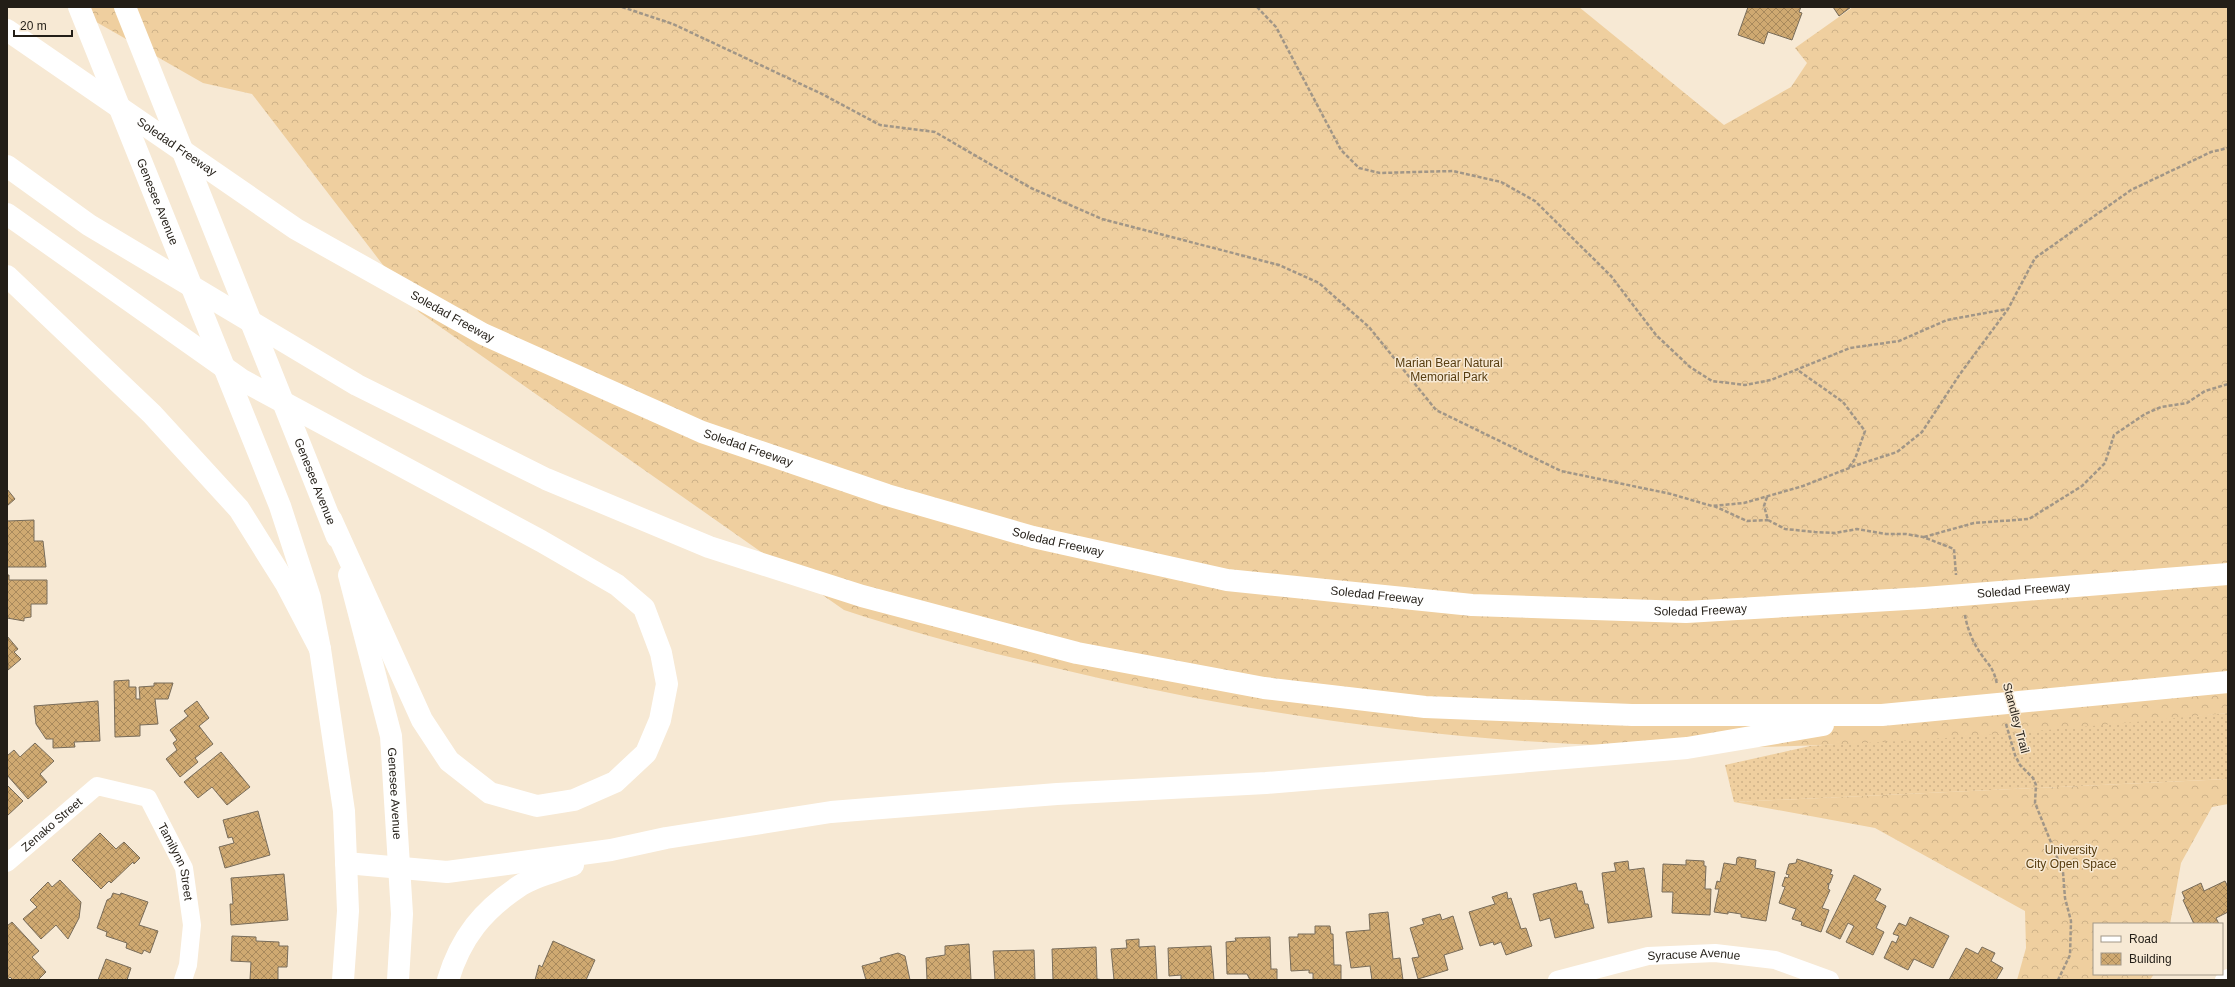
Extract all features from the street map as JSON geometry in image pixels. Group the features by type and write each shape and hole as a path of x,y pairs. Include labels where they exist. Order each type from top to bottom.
{"main road":[{"name":"Genesee Avenue","path":"79,7 280,506 310,598 320,649 344,811 348,911 343,980"},
{"name":"Genesee Avenue","path":"125,7 331,519 359,610 391,736 402,914 398,980"},
{"name":"Soledad Freeway","path":"7,31 296,229 483,334 702,432 887,495 1041,539 1227,580 1472,604 1686,612 1924,598 2228,574"},
{"path":"7,166 89,225 357,385 546,479 709,547 862,596 1077,653 1264,688 1425,707 1632,715 1882,715"},
{"path":"7,214 242,380 541,541 617,585 644,608 661,653 667,684 660,720 646,753 615,782 574,800 537,806 490,793 449,760 422,720 331,519"},
{"path":"7,276 152,414 239,509 286,584 320,649"},
{"path":"346,864 447,872 611,850 666,838 831,812 1057,794 1266,783 1687,748 1882,715 2228,682"},
{"path":"448,980 455,955 476,922 522,884 611,850"}],"street":[{"name":"Zenako Street","path":"7,863 97,786"},
{"name":"Tamilynn Street","path":"97,786 148,798 184,868 192,926 188,965 183,980"},
{"name":"Syracuse Avenue","path":"1557,980 1648,956 1715,953 1775,960 1830,980"},
{"path":"2224,980 2228,978"}],"path":[{"path":"622,7 673,24 822,94 880,124 935,132 1031,188 1102,219 1279,265 1319,283 1369,327 1436,410 1561,471 1671,494 1712,506 1747,521 1768,520 1786,529 1835,533 1856,529 1886,534 1906,534 1923,537 1954,549 1954,566"},
{"path":"1257,7 1276,27 1341,150 1359,168 1380,173 1453,172 1501,182 1535,202 1611,276 1656,335 1690,367 1712,381 1745,385 1771,380 1850,348 1899,341 1947,320 2008,309"},
{"path":"1712,506 1744,503 1803,486 1848,468 1897,452 1922,432 1960,374 2008,309 2035,258 2131,190 2211,152 2228,148"},
{"path":"1799,371 1843,402 1865,431 1854,458 1848,468"},
{"path":"1923,537 1974,522 2029,519 2082,486 2105,463 2114,435 2145,414 2161,407 2187,404 2205,391 2228,384"},
{"path":"1768,496 1764,506 1768,520"},
{"name":"Standley Trail","path":"1966,622 1981,654 1993,668 1998,686"},
{"name":"Standley Trail","path":"2004,716 2015,755 2020,765 2033,778 2036,785 2035,802 2063,872 2065,898 2071,921 2070,955 2058,980"}],"green space":[{"name":"Marian Bear Natural Memorial Park","path":"70,7 1579,7 1724,125 1791,87 1807,63 1795,48 1853,7 2228,7 2228,713 1934,739 1876,743 1758,747 1668,747 1579,744 1489,738 1311,718 1134,686 970,647 894,626 844,610 419,312 252,94 203,83"},
{"path":"2228,713 2228,779 1734,802 1725,765 1810,746"},
{"name":"University City Open Space","path":"2228,779 2228,804 2212,807 2181,863 2170,923 2093,923 2093,975 2153,975 2150,980 2017,980 2026,948 2025,911 1875,828 1734,802"}],"building":[{"path":"1748,7 1801,7 1799,12 1802,13 1792,40 1768,32 1764,44 1738,35"},
{"path":"1833,7 1851,7 1839,16"},
{"path":"7,489 15,499 7,506"},
{"path":"34,520 34,541 43,541 46,567 7,567 7,521"},
{"path":"7,575 9,575 9,580 47,580 47,604 31,604 31,617 24,618 24,621 7,618"},
{"path":"7,636 18,649 14,652 21,659 8,670"},
{"path":"129,680 129,687 136,687 136,699 140,699 139,687 154,686 154,683 173,683 168,699 155,699 158,724 140,725 140,736 115,737 114,681"},
{"path":"98,701 100,741 74,742 75,747 53,748 53,739 46,739 36,724 34,706"},
{"path":"197,701 209,718 199,726 213,744 195,758 198,762 180,777 166,759 177,750 173,743 177,740 170,730 188,716 184,711"},
{"path":"35,743 54,761 40,774 47,782 28,799 7,775 7,756 14,750 20,757"},
{"path":"221,752 250,787 227,805 212,787 198,798 184,782"},
{"path":"7,785 23,801 7,816"},
{"path":"258,811 270,855 225,868 219,847 234,843 232,837 228,838 223,820"},
{"path":"100,833 116,849 124,842 140,858 134,864 133,862 111,883 109,881 101,889 72,860"},
{"path":"1739,857 1756,860 1755,868 1775,872 1766,921 1741,917 1741,914 1714,912 1719,889 1715,889 1717,881 1720,882 1724,863 1736,865 1737,858"},
{"path":"1797,859 1832,870 1830,874 1833,875 1830,883 1827,884 1829,884 1828,889 1830,890 1822,908 1829,910 1821,932 1801,925 1802,922 1792,919 1796,909 1779,903 1785,887 1782,886 1785,877 1788,878 1789,875 1786,874 1789,864 1796,863"},
{"path":"1686,860 1704,861 1704,866 1706,866 1705,889 1711,889 1710,915 1672,913 1673,892 1662,892 1663,864 1686,865"},
{"path":"1628,861 1629,870 1644,868 1652,917 1608,923 1602,873 1616,871 1614,863"},
{"path":"284,874 288,920 231,925 230,904 233,904 231,878"},
{"path":"1854,875 1881,889 1875,900 1886,906 1876,928 1884,932 1873,955 1846,942 1854,926 1848,923 1840,939 1826,932"},
{"path":"60,880 81,902 79,918 68,939 56,925 41,939 23,919 37,907 30,900 48,882 52,887"},
{"path":"2225,881 2228,887 2228,912 2216,918 2218,923 2194,923 2183,900 2185,899 2182,892 2201,883 2204,891"},
{"path":"1576,883 1578,891 1582,891 1585,904 1588,904 1594,928 1555,938 1550,918 1540,921 1533,894"},
{"path":"1507,892 1508,899 1511,898 1521,929 1526,928 1532,946 1506,955 1501,942 1494,945 1493,942 1480,946 1469,912 1495,904 1492,897"},
{"path":"113,893 120,895 121,893 148,902 139,925 158,931 150,953 144,950 142,954 126,948 127,943 106,936 107,932 97,928 107,900 111,898"},
{"path":"1388,912 1393,959 1400,958 1403,980 1372,980 1370,966 1351,968 1346,932 1370,930 1369,914"},
{"path":"1440,914 1442,920 1453,916 1463,949 1444,955 1448,970 1418,979 1412,958 1419,957 1410,928 1424,924 1422,919"},
{"path":"1910,917 1949,936 1933,968 1914,959 1908,970 1884,958 1892,941 1896,943 1899,936 1893,934 1899,923 1906,926"},
{"path":"12,922 39,951 32,957 46,972 38,980 13,980 10,977 7,980 7,926"},
{"path":"1315,926 1330,926 1331,934 1333,934 1334,965 1341,965 1341,980 1313,980 1313,973 1309,973 1309,970 1291,971 1289,937 1298,937 1298,934 1315,934"},
{"path":"232,936 256,937 256,941 279,942 279,946 288,946 287,967 278,967 278,980 250,980 251,962 231,961"},
{"path":"1270,937 1271,969 1277,969 1277,980 1250,980 1247,974 1227,974 1226,942 1236,941 1235,938"},
{"path":"1139,939 1139,947 1155,946 1157,980 1114,980 1111,949 1127,948 1126,940"},
{"path":"553,941 595,960 586,980 535,980 539,965 542,967"},
{"path":"969,944 971,980 927,980 926,958 945,955 945,946"},
{"path":"1211,946 1214,980 1181,980 1181,975 1169,976 1168,948"},
{"path":"1096,947 1097,979 1104,980 1053,980 1052,949"},
{"path":"1982,947 1995,953 1991,961 2003,968 1996,980 1949,980 1966,948 1978,954"},
{"path":"1034,950 1035,980 995,980 993,951"},
{"path":"898,953 905,956 910,980 866,980 862,966 881,961 880,958"},
{"path":"106,959 131,968 127,980 98,980"}]}
